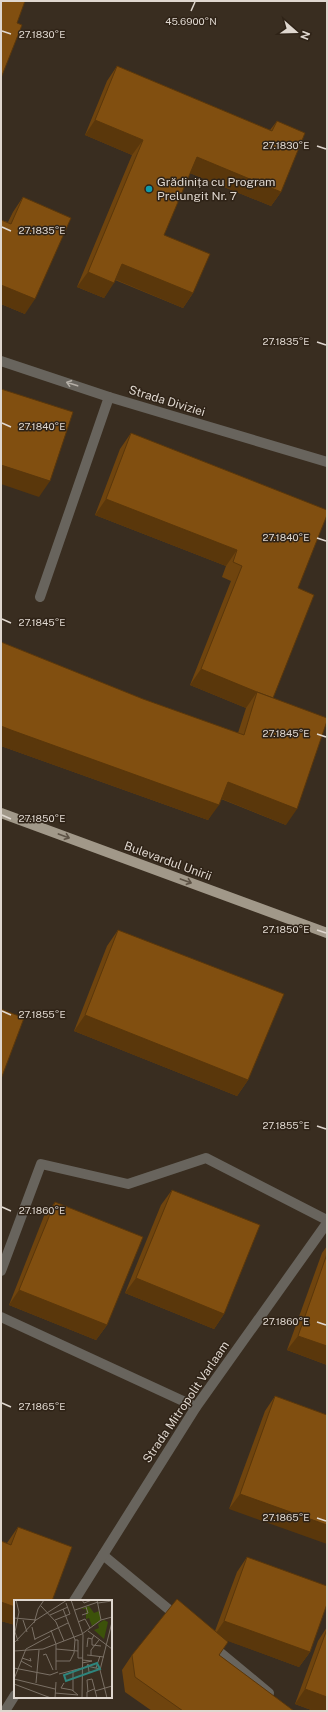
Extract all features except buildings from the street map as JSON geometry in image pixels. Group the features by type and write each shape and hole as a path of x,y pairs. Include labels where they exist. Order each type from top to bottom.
{"main road":[{"name":"Bulevardul Unirii","path":"1,813 327,933"}],"street":[{"name":"Strada Diviziei","path":"1,361 109,396 327,462"},
{"path":"40,597 109,396"},
{"path":"1,1270 41,1164 128,1184 206,1158 327,1221"},
{"name":"Strada Mitropolit Varlaam","path":"75,1600 196,1407 327,1221"},
{"path":"1,1318 196,1407"},
{"path":"103,1555 188,1625"},
{"path":"200,1635 279,1701"},
{"path":"5,1711 14,1697"}],"place":[{"name":"Grădinița cu Program Prelungit Nr. 7","path":"149,189"}]}
